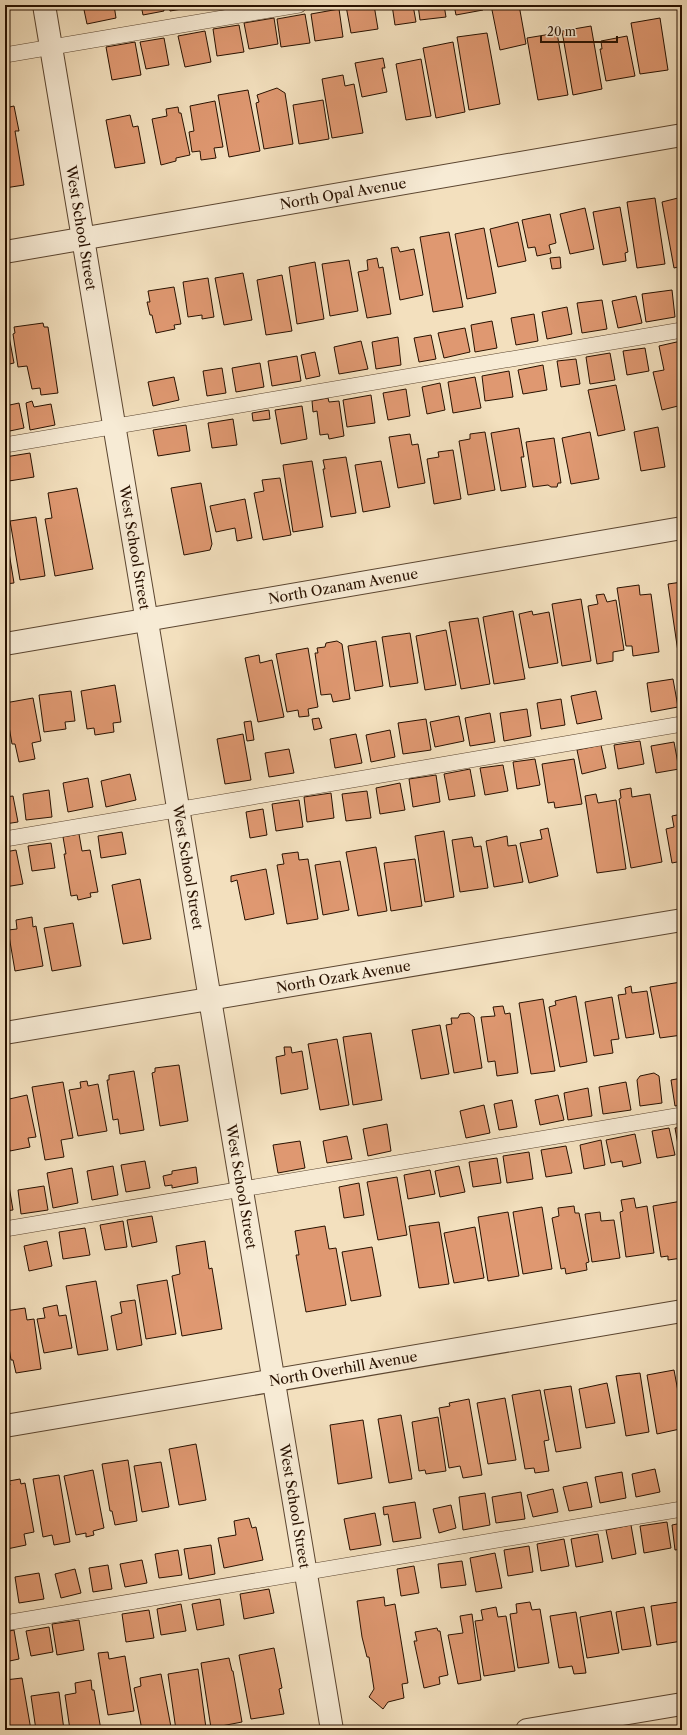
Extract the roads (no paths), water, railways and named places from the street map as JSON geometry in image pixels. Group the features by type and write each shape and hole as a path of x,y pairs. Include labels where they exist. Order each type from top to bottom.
{"street":[{"name":"West School Street","path":"44,5 332,1730"},
{"name":"North Opal Avenue","path":"5,252 682,136"},
{"name":"North Ozanam Avenue","path":"5,644 682,528"},
{"name":"North Ozark Avenue","path":"5,1034 682,920"},
{"name":"North Overhill Avenue","path":"5,1426 682,1311"},
{"path":"527,1730 682,1704"}],"lane":[{"path":"5,55 299,5"},
{"path":"5,445 682,330"},
{"path":"5,839 682,724"},
{"path":"5,1229 682,1115"},
{"path":"5,1623 682,1509"}]}
